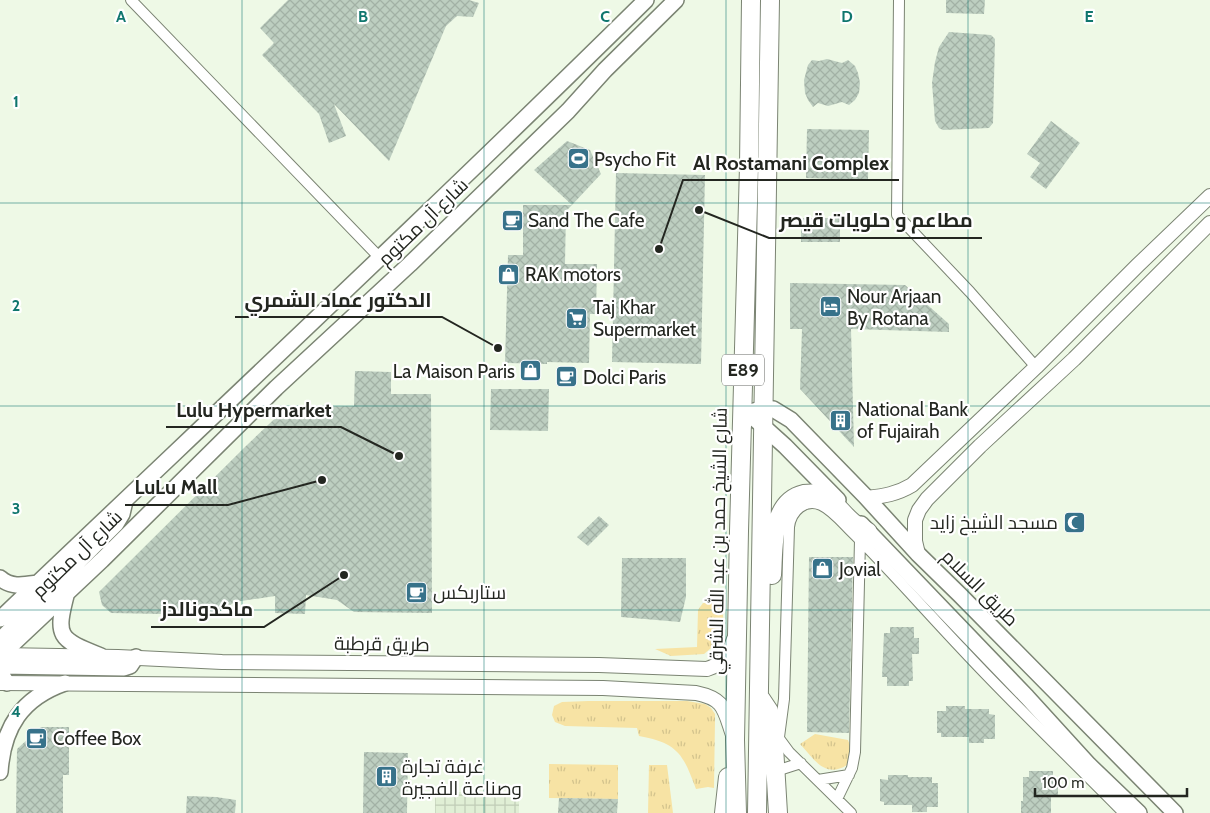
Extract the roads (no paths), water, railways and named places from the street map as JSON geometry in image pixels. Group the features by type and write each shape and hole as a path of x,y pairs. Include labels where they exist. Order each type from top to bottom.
{"highway":[{"name":"شارع الشيخ حمد بن عبد الله الشرقي","path":"751,0 742,396 752,416 764,427 757,813"},
{"name":"شارع الشيخ حمد بن عبد الله الشرقي","path":"737,813 735,740 741,449 765,384 770,0"},
{"path":"747,226 752,245 751,391 760,393 765,384"},
{"path":"741,449 748,440 753,441 756,445 754,582 760,630"},
{"path":"759,665 769,615 776,527 787,504 799,495 816,493 826,497 855,524 864,536"},
{"path":"759,696 769,711 776,734 778,813"},
{"path":"724,813 727,780 735,740"}],"main road":[{"name":"شارع آل مكتوم","path":"0,619 502,142 646,0"},
{"path":"741,0 751,20"},
{"name":"شارع آل مكتوم","path":"0,655 102,560 276,388 410,264 555,124 672,3"},
{"path":"276,388 266,386 264,379 266,376 323,324 345,292"},
{"name":"طريق السلام","path":"752,416 773,409 791,420 867,498 918,554 1175,813"},
{"path":"764,427 792,454 864,536 1027,697 1089,765 1139,813"},
{"path":"0,640 116,524 122,514 125,499"},
{"path":"0,578 17,586 38,583"},
{"path":"67,592 60,619 62,632 70,643 101,656"},
{"path":"0,666 124,668 134,662 136,657"},
{"path":"0,772 3,746 14,720 32,700 42,693 65,683"}],"street":[{"path":"130,0 380,258"},
{"path":"899,0 897,215 970,292 1036,367"},
{"path":"867,498 887,496 900,492 912,485 1036,367 1210,196"},
{"path":"918,554 914,531 915,520 927,499 985,441 1074,359 1210,222"},
{"path":"1158,246 1167,255 1165,267"},
{"path":"977,424 973,432 974,440 979,442 985,441"},
{"path":"851,813 801,763 776,734 784,699 790,519 801,506 809,504 820,504 864,536 1012,700 1124,813"},
{"path":"837,799 849,775 856,752 860,566 864,536"},
{"name":"طريق قرطبة","path":"0,655 136,657 222,662 603,665 707,669 722,662 728,656 738,626"},
{"path":"603,665 603,688"},
{"path":"2,679 65,683 603,688 696,693 707,695 719,702 724,709 735,740"},
{"path":"1012,700 1027,697"},
{"path":"776,771 801,763"},
{"path":"818,780 849,775"}],"place":[{"name":"Psycho Fit","path":"578,159"},
{"name":"مطاعم و حلويات قيصر","path":"699,210"},
{"name":"Sand The Cafe","path":"512,220"},
{"name":"Al Rostamani Complex","path":"659,249"},
{"name":"RAK motors","path":"509,274"},
{"name":"Nour Arjaan By Rotana","path":"831,307"},
{"name":"Taj Khar Supermarket","path":"577,318"},
{"name":"الدكتور عماد الشمري","path":"498,348"},
{"name":"La Maison Paris","path":"531,371"},
{"name":"Dolci Paris","path":"567,377"},
{"name":"National Bank of Fujairah","path":"841,420"},
{"name":"Lulu Hypermarket","path":"399,456"},
{"name":"LuLu Mall","path":"322,480"},
{"name":"مسجد الشيخ زايد","path":"1074,522"},
{"name":"Jovial","path":"823,569"},
{"name":"ماكدونالدز","path":"344,575"},
{"name":"ستاربكس","path":"417,592"},
{"name":"Coffee Box","path":"37,738"},
{"name":"غرفة تجارة وصناعة الفجيرة","path":"386,777"}]}
